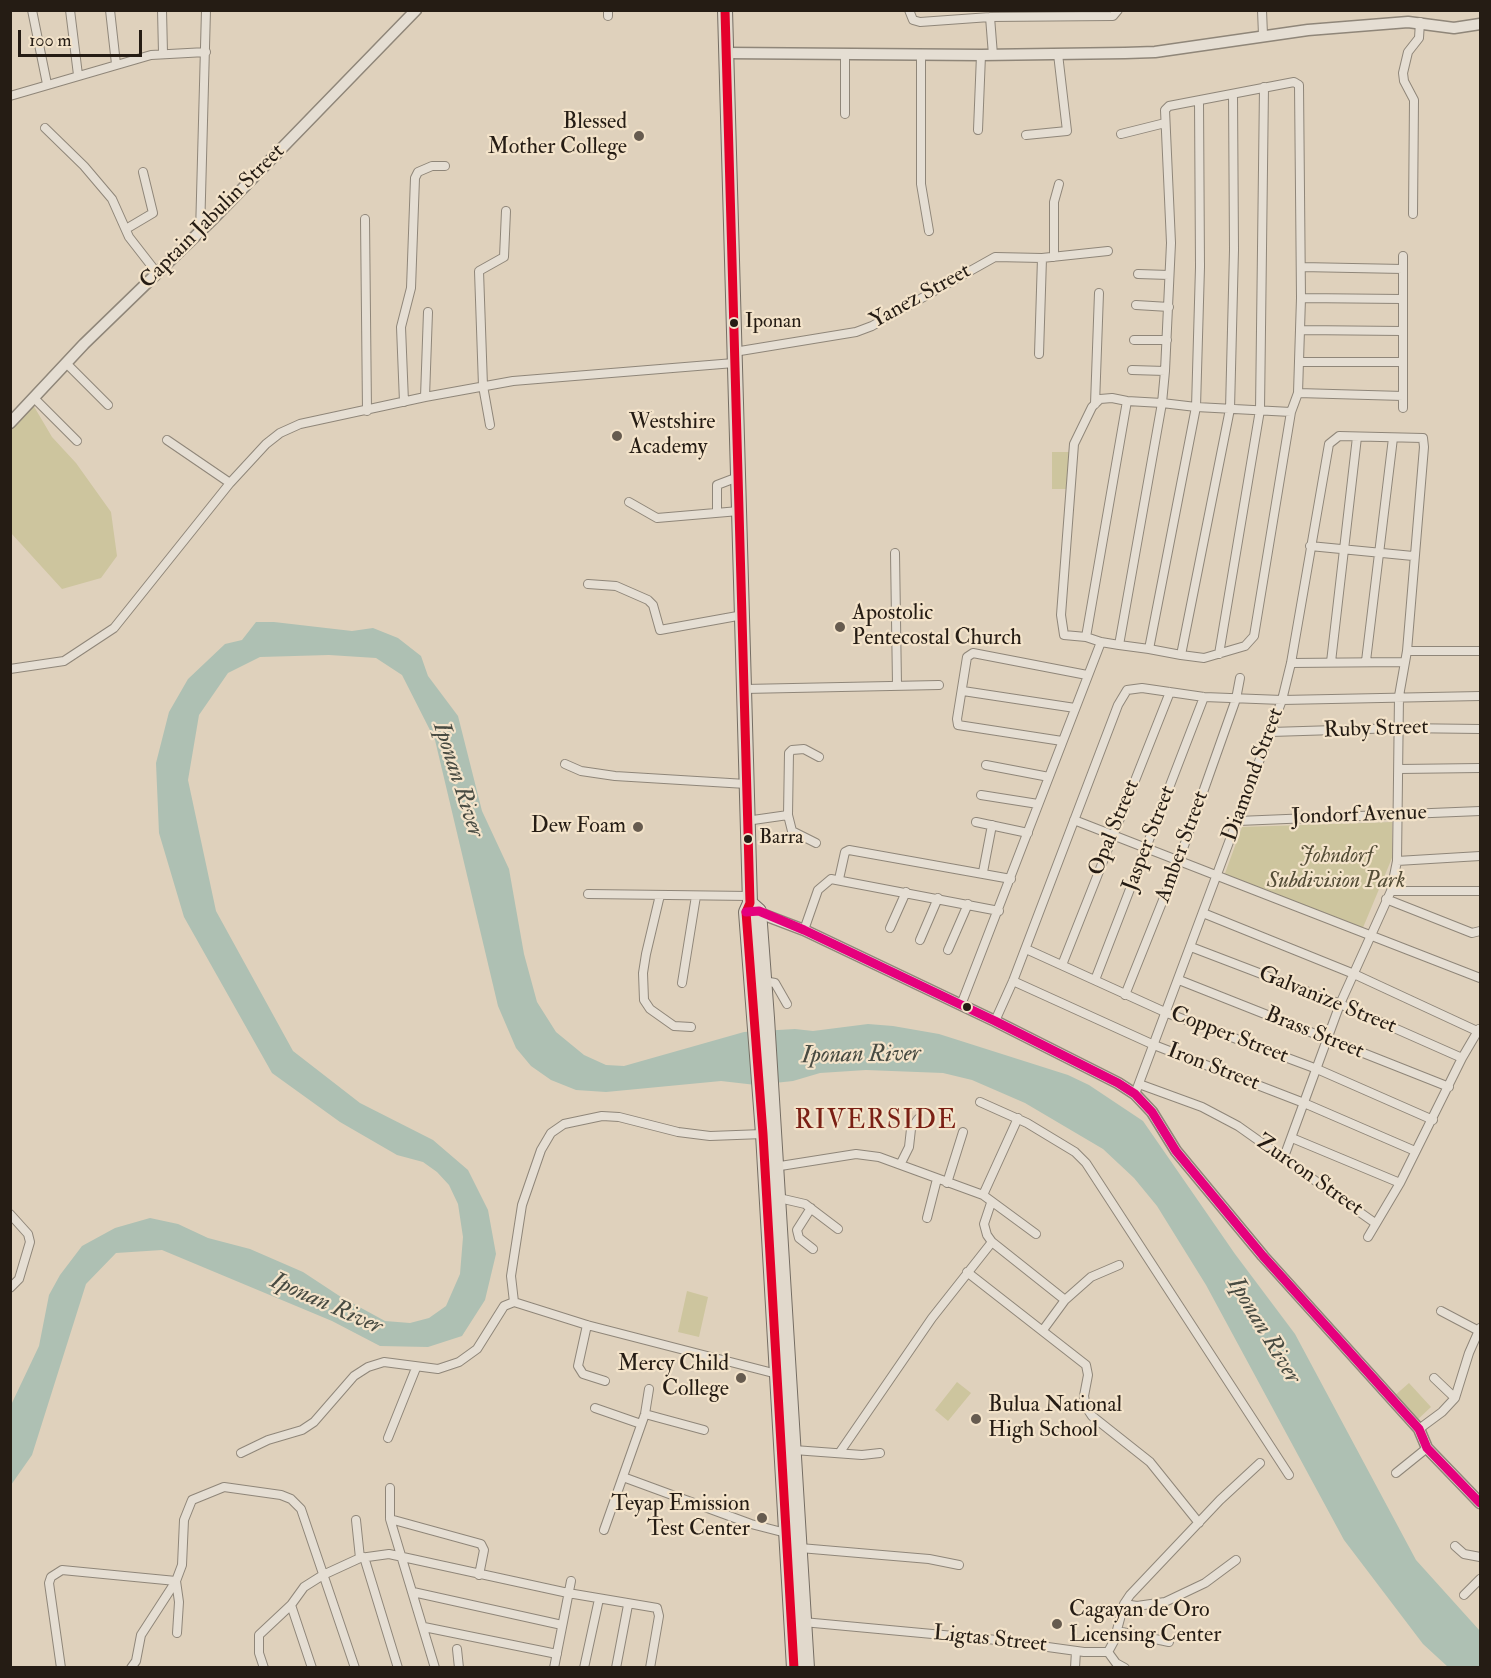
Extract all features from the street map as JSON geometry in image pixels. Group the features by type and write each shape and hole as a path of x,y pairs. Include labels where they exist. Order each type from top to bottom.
{"highway":[{"path":"725,10 746,821 753,996 767,1106 771,1167 777,1374 786,1533 798,1622 807,1668"},
{"path":"751,905 764,981 767,1018 767,1106 763,1134 779,1198 800,1548 794,1668"}],"street":[{"path":"32,10 47,84"},
{"path":"70,10 78,75"},
{"path":"162,10 163,53"},
{"path":"200,233 206,10"},
{"name":"Captain Jabulin Street","path":"10,423 66,363 200,233 416,10"},
{"path":"909,10 913,20 920,22 990,17 1113,16 1118,10"},
{"path":"1262,10 1263,34"},
{"path":"112,11 116,64"},
{"path":"978,130 990,17"},
{"path":"726,53 987,55 1155,52 1263,34 1420,22 1454,28 1480,24"},
{"path":"1413,214 1414,96 1408,89 1403,73 1408,52 1419,38 1420,22"},
{"path":"10,96 116,64 163,53 206,52"},
{"path":"845,54 845,114"},
{"path":"1026,135 1066,131 1058,54"},
{"path":"921,55 921,184 929,231"},
{"path":"1119,645 1162,403 1165,371 1171,243 1166,108 1294,82 1299,85 1301,298 1298,393 1291,412 1254,636 1245,646 1204,658 1181,655 1149,649 1119,645 1101,642 1086,637 1064,635 1061,615 1074,444 1082,423 1095,404 1104,398 1127,401 1162,403 1196,407 1291,412"},
{"path":"1219,654 1260,410 1264,87"},
{"path":"1181,655 1230,409 1234,250 1233,94"},
{"path":"1149,649 1196,407 1200,267 1199,101"},
{"path":"1121,134 1165,123"},
{"path":"45,128 84,166 108,194 126,229 157,273"},
{"path":"404,402 401,327 411,288 415,178 418,172 432,166 445,166"},
{"path":"126,229 153,213 143,172"},
{"path":"1054,257 1054,202 1059,184"},
{"path":"490,425 483,386 479,271 504,257 506,211"},
{"path":"364,219 367,411"},
{"name":"Yanez Street","path":"10,669 64,661 114,628 230,483 266,444 280,433 300,424 483,386 734,357 856,332 872,326 989,259 1004,256 1042,258 1108,251"},
{"path":"1403,256 1403,408"},
{"path":"1039,354 1042,258"},
{"path":"1301,267 1403,269"},
{"path":"1138,274 1169,275"},
{"path":"1095,404 1099,293"},
{"path":"1301,298 1402,299"},
{"path":"1136,305 1169,307"},
{"path":"425,397 428,312"},
{"path":"1300,330 1402,331"},
{"path":"1134,340 1167,340"},
{"path":"1300,362 1402,362"},
{"path":"66,363 108,405"},
{"path":"1132,370 1165,371"},
{"path":"1298,393 1402,396"},
{"path":"34,399 77,441"},
{"path":"1086,637 1127,401"},
{"name":"Diamond Street","path":"1137,1089 1282,700 1292,663 1329,444 1336,436 1357,437"},
{"path":"1284,1157 1340,1004 1391,891 1397,861 1399,696 1403,662 1407,651 1413,556 1425,442 1420,437 1357,437 1342,550 1331,662"},
{"path":"1366,661 1393,438"},
{"path":"167,440 230,483"},
{"path":"717,512 717,485 738,477"},
{"path":"629,502 657,518 739,512"},
{"path":"1310,546 1413,556"},
{"path":"895,553 897,685"},
{"path":"588,584 616,586 648,600 653,605 657,626 660,630 742,615"},
{"path":"961,1005 1101,642"},
{"path":"1407,651 1480,651"},
{"path":"1062,741 958,725 967,657 973,653 1087,675"},
{"path":"1292,663 1403,662"},
{"name":"Amber Street","path":"1125,995 1179,860 1236,699 1240,678"},
{"path":"744,689 939,685"},
{"path":"996,1021 1124,693 1135,688 1204,697 1282,700 1480,696"},
{"path":"963,691 1075,708"},
{"name":"Opal Street","path":"1062,965 1170,692"},
{"name":"Jasper Street","path":"1095,980 1204,697"},
{"name":"Ruby Street","path":"1271,732 1399,728 1480,729"},
{"path":"816,843 792,831 788,815 789,753 792,750 804,749 819,757"},
{"path":"565,764 581,771 615,776 746,784"},
{"path":"986,765 1049,777"},
{"path":"1399,769 1480,768"},
{"path":"981,795 1038,804"},
{"name":"Jondorf Avenue","path":"1238,821 1480,811"},
{"path":"746,821 788,815"},
{"path":"1074,820 1480,977"},
{"path":"976,822 1028,833"},
{"path":"983,872 992,825"},
{"path":"839,879 845,852 849,850 983,872 1011,879"},
{"path":"1397,861 1480,856"},
{"path":"804,930 818,890 826,881 839,879 999,911"},
{"path":"1391,891 1480,891"},
{"path":"890,928 906,892"},
{"path":"588,894 696,896 751,905 996,1021 1118,1083 1137,1089 1176,1151 1263,1256 1419,1429 1427,1448 1480,1503"},
{"path":"660,895 646,954 643,974 644,1000 650,1009 674,1026 691,1027"},
{"path":"682,982 696,896"},
{"path":"920,940 938,898"},
{"path":"1386,899 1472,933 1480,932"},
{"path":"948,950 968,904"},
{"path":"1203,913 1354,974 1479,1030"},
{"name":"Galvanize Street","path":"1191,947 1340,1004 1462,1058"},
{"name":"Copper Street","path":"1026,949 1167,1013 1317,1069 1433,1120"},
{"name":"Brass Street","path":"1179,980 1449,1088"},
{"path":"764,981 775,983 787,1004"},
{"name":"Iron Street","path":"1013,981 1154,1045 1304,1103 1416,1151"},
{"name":"Zurcon Street","path":"1137,1089 1202,1107 1238,1126 1375,1223 1400,1183 1462,1058 1479,1030"},
{"path":"980,1102 1018,1118 1075,1152 1097,1176 1187,1321 1289,1475"},
{"path":"513,1302 511,1275 522,1205 541,1150 551,1133 564,1124 602,1116 619,1117 678,1132 710,1136 763,1134"},
{"path":"983,1196 1018,1118"},
{"path":"901,1163 909,1147 911,1128 918,1119"},
{"path":"947,1183 963,1132"},
{"path":"1292,1138 1400,1183"},
{"path":"771,1167 856,1154 879,1156 983,1196 1036,1234"},
{"path":"927,1218 937,1179"},
{"path":"779,1198 810,1208 838,1228"},
{"path":"991,1203 984,1224 992,1242 1065,1300"},
{"path":"810,1208 797,1230 799,1238 813,1249"},
{"path":"10,1214 28,1234 30,1242 19,1279 10,1287"},
{"path":"1368,1237 1375,1223"},
{"path":"840,1452 966,1272 992,1242"},
{"path":"1043,1330 1065,1300 1091,1277 1119,1265"},
{"path":"966,1272 1086,1365 1088,1374 1084,1396 1086,1407 1092,1416 1150,1462 1199,1523"},
{"path":"242,1453 268,1440 308,1426 326,1411 354,1376 368,1367 384,1362 416,1368 448,1367 468,1357 484,1339 504,1306 513,1302 586,1325 777,1374"},
{"path":"1419,1429 1442,1412 1455,1398 1480,1329 1441,1311"},
{"path":"586,1325 578,1366 583,1374 605,1382"},
{"path":"388,1438 416,1368"},
{"path":"1434,1378 1455,1398"},
{"path":"604,1530 645,1414 649,1389"},
{"path":"595,1408 641,1424"},
{"path":"645,1414 704,1430"},
{"path":"1396,1473 1427,1448"},
{"path":"794,1450 862,1455 880,1453"},
{"path":"1125,1668 1116,1663 1108,1652 1124,1604 1199,1523 1260,1463"},
{"path":"623,1477 751,1524 786,1533"},
{"path":"131,1668 145,1625 176,1581 182,1565 184,1520 192,1500 224,1487 254,1489 291,1499 301,1509 355,1668"},
{"path":"390,1488 390,1519 435,1668"},
{"path":"390,1519 481,1544 484,1550 479,1575"},
{"path":"356,1520 362,1558 398,1668"},
{"path":"1455,1546 1464,1554 1480,1557"},
{"path":"800,1548 929,1559 960,1565"},
{"path":"264,1668 259,1653 259,1635 291,1605 304,1587 323,1575 376,1554 399,1555 479,1575 628,1605 654,1607 659,1611 650,1668"},
{"path":"1124,1604 1137,1606 1165,1602 1204,1583 1236,1560"},
{"path":"61,1668 49,1582 56,1573 62,1570 176,1581"},
{"path":"1464,1595 1480,1579"},
{"path":"176,1581 180,1602 177,1633"},
{"path":"555,1668 571,1581"},
{"path":"413,1592 562,1625"},
{"path":"584,1668 599,1599"},
{"path":"291,1605 312,1668"},
{"path":"616,1668 628,1605"},
{"name":"Ligtas Street","path":"798,1622 997,1640 1076,1651 1108,1652"},
{"path":"424,1627 557,1654"},
{"path":"1117,1630 1169,1642"},
{"path":"458,1649 459,1668"},
{"path":"1075,1668 1076,1651"}],"green space":[{"path":"29,398 52,437 76,463 111,512 117,556 101,578 62,589 11,533 11,418"},
{"path":"1052,452 1071,452 1071,489 1052,489"},
{"name":"Johndorf Subdivision Park","path":"1392,822 1392,858 1362,930 1224,876 1242,827"},
{"path":"687,1291 708,1297 699,1337 678,1332"},
{"path":"957,1382 971,1393 948,1421 935,1410"},
{"path":"1409,1383 1431,1407 1415,1422 1393,1397"}],"water":[{"name":"Iponan River","path":"256,622 352,631 373,628 398,638 421,656 428,676 458,716 482,811 509,869 524,954 537,1002 556,1032 584,1055 606,1065 624,1066 744,1032 795,1029 813,1031 868,1024 893,1026 939,1034 1068,1075 1089,1085 1143,1121 1235,1254 1295,1334 1416,1560 1480,1631 1480,1667 1448,1667 1423,1644 1344,1540 1206,1285 1157,1206 1134,1178 1103,1149 1025,1103 972,1080 943,1073 866,1070 820,1073 793,1081 756,1085 721,1081 606,1092 576,1090 551,1080 531,1066 516,1048 498,1006 435,740 402,675 376,658 329,655 260,657 228,673 199,715 188,780 216,911 293,1051 360,1103 433,1140 468,1170 488,1210 496,1254 485,1300 462,1336 428,1347 380,1346 332,1321 162,1250 116,1253 86,1284 32,1455 11,1485 11,1405 39,1346 49,1295 60,1275 82,1246 115,1228 150,1218 178,1224 208,1238 250,1249 303,1272 341,1297 385,1321 410,1323 429,1318 446,1306 460,1274 463,1237 458,1204 449,1185 423,1162 397,1155 340,1122 272,1073 184,917 159,833 156,763 169,712 188,679 225,644 242,640"}],"transit line":[{"path":"725,10 750,903 746,912 763,1134 794,1668"},
{"path":"746,912 759,911 804,930 995,1021 1118,1083 1135,1094 1152,1112 1176,1151 1263,1256 1419,1429 1427,1448 1480,1503"}],"place":[{"name":"Blessed Mother College","path":"639,136"},
{"name":"Iponan","path":"734,323"},
{"name":"Westshire Academy","path":"617,436"},
{"name":"Apostolic Pentecostal Church","path":"840,627"},
{"name":"Dew Foam","path":"638,827"},
{"name":"Barra","path":"748,839"},
{"name":"Mercy Child College","path":"741,1378"},
{"name":"Bulua National High School","path":"976,1419"},
{"name":"Teyap Emission Test Center","path":"762,1518"},
{"name":"Cagayan de Oro Licensing Center","path":"1057,1624"}],"district":[{"name":"RIVERSIDE","path":"876,1122"}]}
